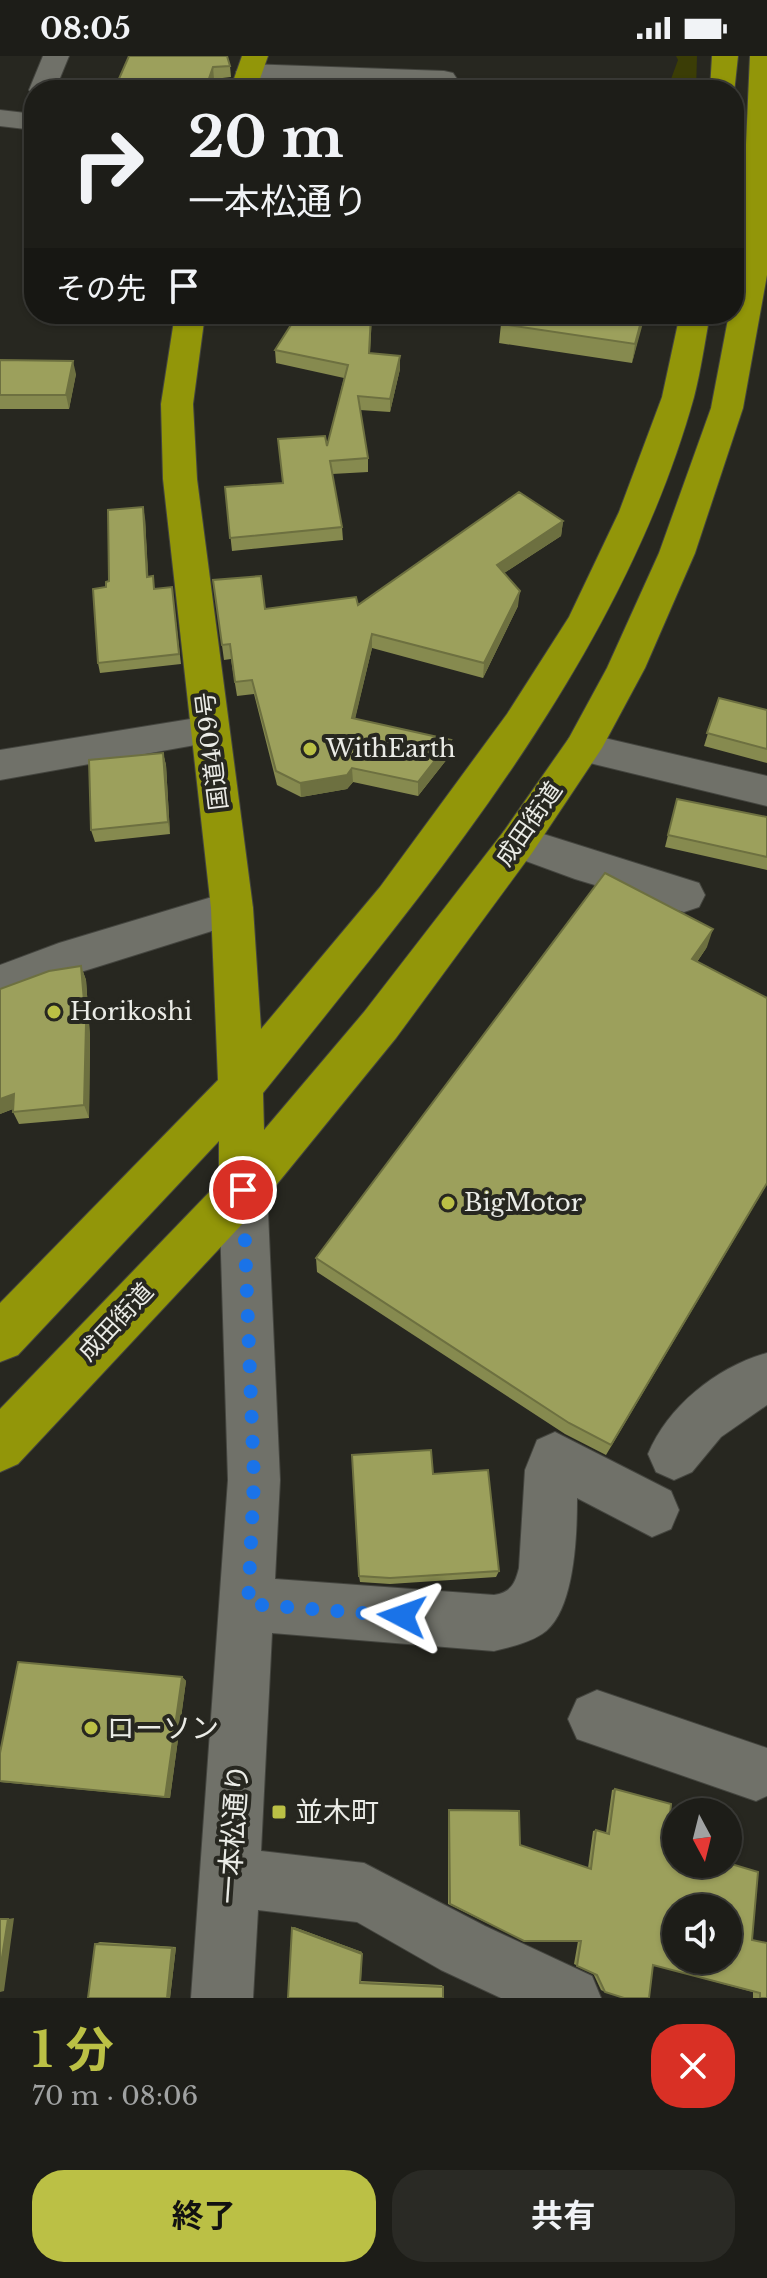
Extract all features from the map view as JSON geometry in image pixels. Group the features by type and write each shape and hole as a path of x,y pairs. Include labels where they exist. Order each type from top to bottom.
{"highway":[{"path":"724,80 725,56"},
{"name":"成田街道","path":"744,318 756,254 763,56"},
{"name":"国道409号","path":"189,324 177,404 180,479 232,908 242,1085 243,1190"},
{"path":"0,1338 242,1085 395,899 521,724 586,620 636,512 678,397 693,324"},
{"name":"成田街道","path":"0,1446 243,1190 380,1025 518,842 583,748 626,668 677,553 727,408 743,324"}],"street":[{"path":"46,80 56,56"},
{"path":"249,73 444,79"},
{"path":"0,118 24,118"},
{"path":"0,765 209,730"},
{"path":"583,748 767,791"},
{"path":"518,842 575,863 684,895"},
{"path":"0,984 59,961 232,908"},
{"name":"一本松通り","path":"222,1998 254,1480 243,1190"},
{"path":"674,1454 689,1429 730,1395 766,1378"},
{"path":"248,1604 494,1623 523,1614 537,1597 546,1571 551,1470 555,1458 652,1510"},
{"path":"597,1719 756,1772"},
{"path":"230,1877 364,1893 463,1948 570,1998"}],"shaded area":[{"path":"676,56 697,56 696,80 671,80 678,60"}],"building":[{"path":"129,56 227,56 230,66 213,67 208,80 118,80"},
{"path":"292,324 370,324 369,353 400,356 390,399 358,396 368,458 330,461 342,527 230,538 225,487 283,483 278,439 325,436 327,446 348,365 275,350"},
{"path":"501,324 640,324 635,344"},
{"path":"0,360 73,361 66,395 0,395"},
{"path":"519,492 563,521 497,565 520,591 484,663 372,634 352,718 451,740 418,782 352,768 347,775 300,783 276,771 252,680 235,682 230,644 222,645 213,580 261,576 265,609 356,597 358,605"},
{"path":"143,507 147,577 153,576 154,589 172,587 179,654 98,663 93,589 106,587 109,581 108,510"},
{"path":"719,698 767,710 767,749 707,733"},
{"path":"163,753 168,822 91,830 89,760"},
{"path":"677,799 767,817 767,857 668,835"},
{"path":"605,873 713,929 692,959 767,998 767,1183 611,1445 569,1423 316,1258"},
{"path":"81,966 86,1024 84,1105 13,1112 14,1094 0,1099 0,989 49,971"},
{"path":"431,1450 433,1474 488,1470 499,1571 390,1578 359,1576 352,1455"},
{"path":"18,1662 182,1677 165,1797 0,1781 0,1753"},
{"path":"615,1789 662,1802 662,1878 742,1878 742,1867 758,1872 752,1940 767,1943 767,1998 760,1998 760,1993 687,1974 742,1974 742,1894 662,1894 662,1967 653,1965 649,1998 624,1998 605,1992 597,1975 577,1966 581,1941 524,1941 450,1904 449,1810 519,1811 520,1845 591,1869 596,1830 609,1834"},
{"path":"0,1919 8,1919 0,1970"},
{"path":"292,1928 362,1954 360,1983 443,1987 443,1998 288,1998"},
{"path":"95,1944 172,1948 167,1998 88,1998"}],"place":[{"name":"WithEarth","path":"310,749"},
{"name":"Horikoshi","path":"54,1012"},
{"name":"BigMotor","path":"448,1203"},
{"name":"ローソン","path":"91,1728"},
{"name":"並木町","path":"279,1812"}],"route":[{"path":"243,1190 254,1480 248,1604 402,1616"}]}
